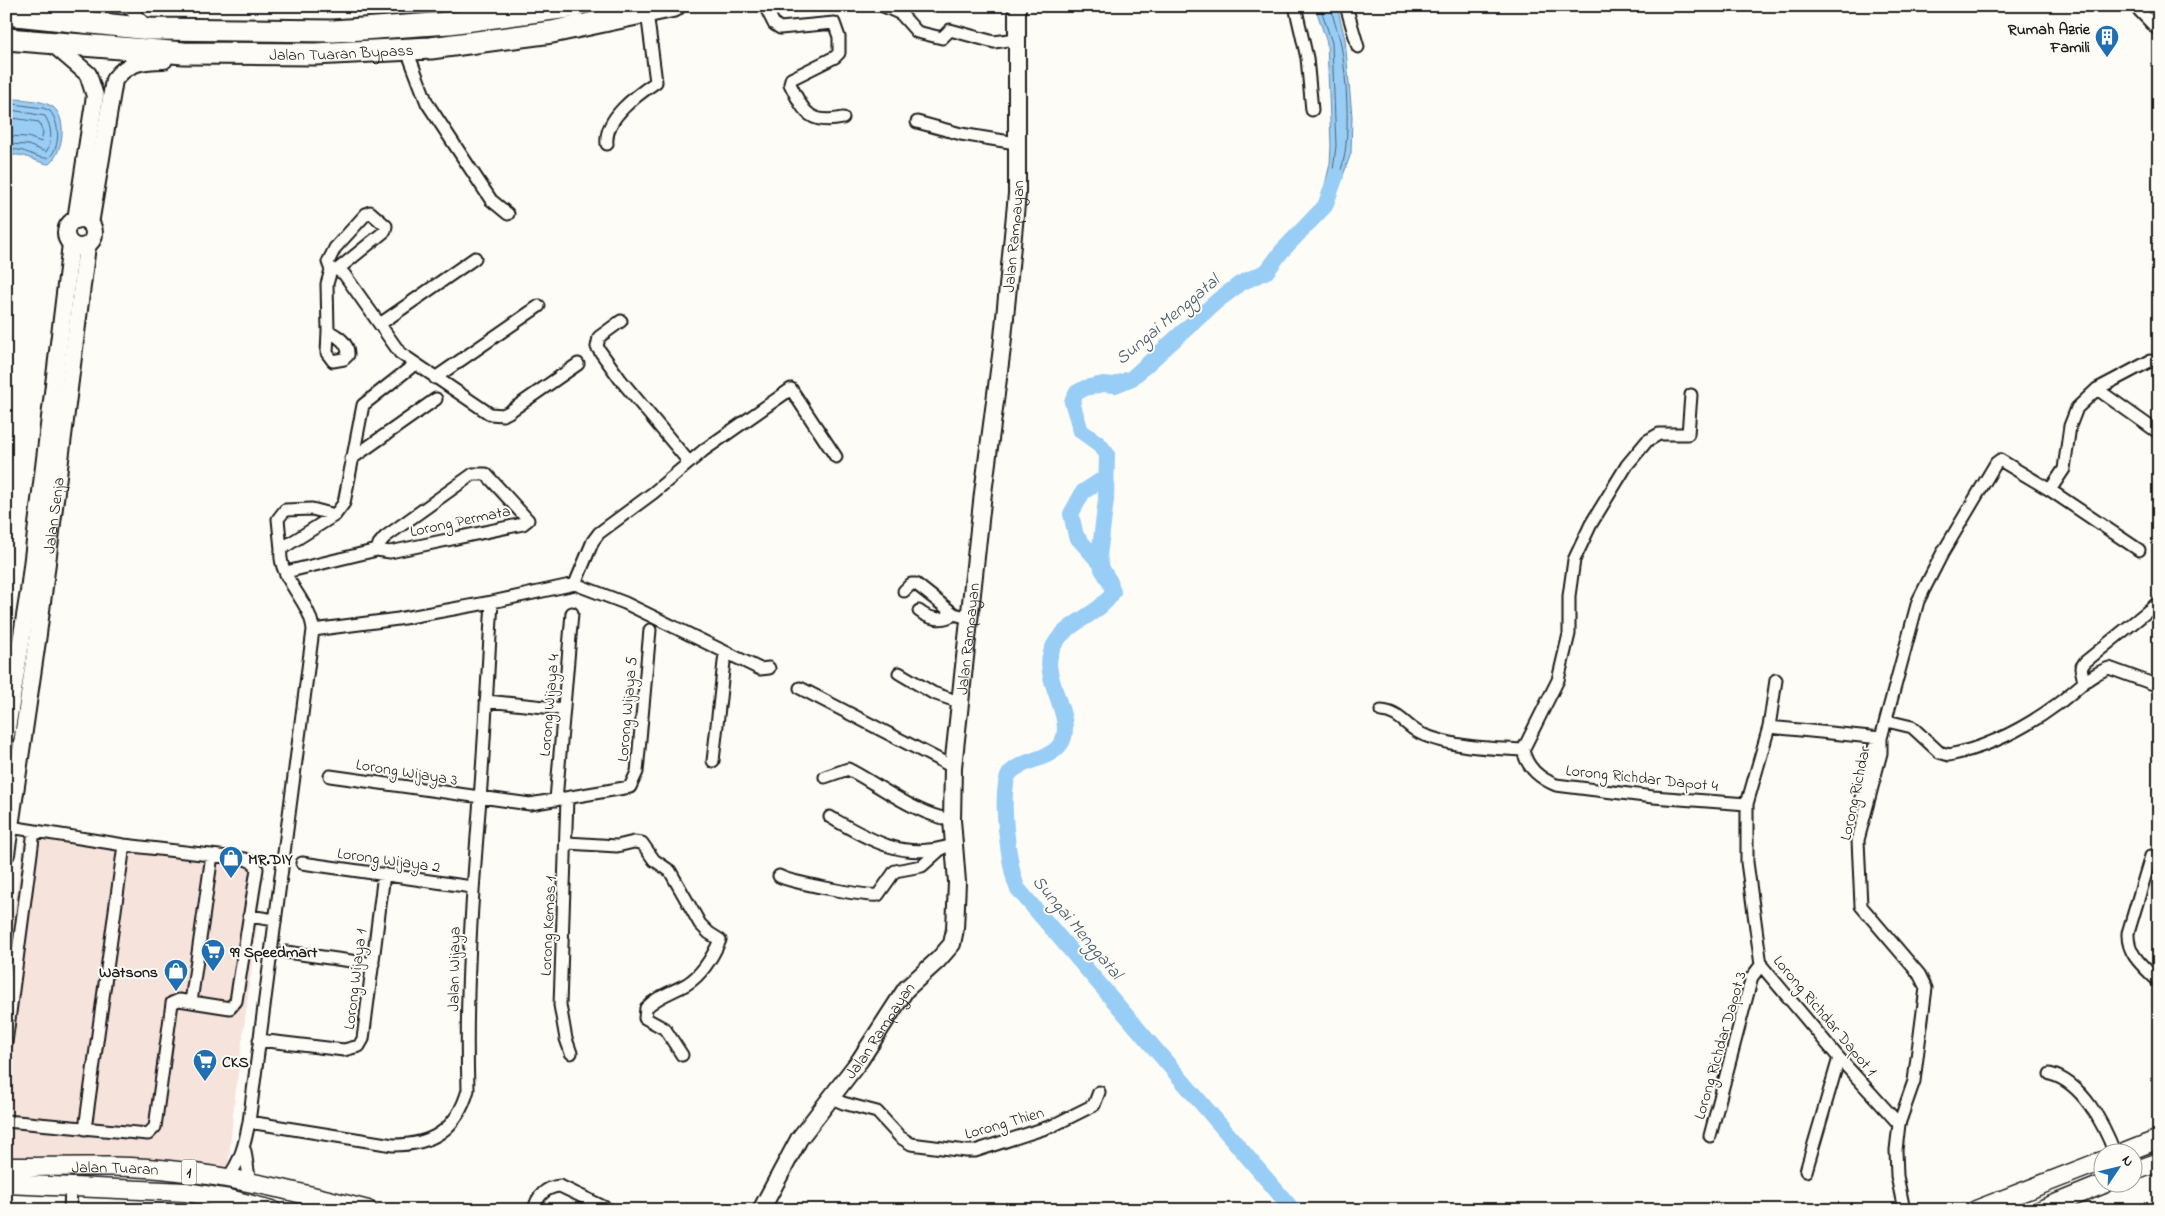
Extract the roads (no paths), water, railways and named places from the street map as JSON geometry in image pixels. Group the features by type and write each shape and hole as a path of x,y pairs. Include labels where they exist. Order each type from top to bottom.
{"highway":[{"name":"Jalan Tuaran Bypass","path":"6,39 53,44 221,53 315,54 431,48 552,32 674,6"},
{"name":"Jalan Tuaran Bypass","path":"6,14 150,29 242,32 368,30 466,21 563,7"}],"main road":[{"name":"Jalan Rampayan","path":"761,1210 799,1139 860,1060 906,989 938,960 952,944 957,900 948,846 952,820 953,767 959,702 961,616 1013,251 1017,194 1017,6"},
{"name":"Jalan Senja","path":"53,44 88,74 95,96 83,222"},
{"name":"Jalan Senja","path":"83,222 114,80 119,72 140,60 196,59 221,53"},
{"name":"Jalan Senja","path":"83,222 94,230 94,237 79,245 66,237 66,230 70,224 83,222"},
{"name":"Jalan Senja","path":"6,736 10,687 29,591 79,245"},
{"name":"Jalan Senja","path":"6,854 38,634 79,245"},
{"path":"2142,1146 2159,1139"},
{"path":"2142,1168 2159,1162"},
{"path":"1976,1210 2092,1165"},
{"name":"Jalan Tuaran","path":"6,1167 82,1167 177,1171 228,1179 368,1210"},
{"name":"Jalan Tuaran","path":"6,1184 186,1192 229,1199 272,1210"},
{"path":"2040,1210 2092,1189"}],"street":[{"path":"74,20 93,6"},
{"path":"127,6 150,29"},
{"path":"765,6 774,24 780,28 834,23 839,37 839,52 835,57 801,73 791,80 790,84 811,117 825,122 843,118"},
{"path":"883,6 901,14 917,32 942,38 950,30 994,42 1017,39"},
{"path":"1296,6 1307,58 1312,110"},
{"path":"1346,6 1358,47"},
{"path":"2135,6 2159,31"},
{"path":"607,144 606,137 610,124 638,95 656,82 647,12"},
{"path":"406,48 427,103 491,200 508,214"},
{"path":"918,122 961,134 1016,143"},
{"path":"328,331 326,284 334,270 385,231 386,226 370,212 363,217 335,248 328,262 334,270 344,274 400,353 415,364 490,414 502,415 578,364"},
{"path":"380,324 475,258"},
{"path":"435,378 538,306"},
{"path":"621,321 598,337 597,347 620,379 689,462"},
{"path":"2139,550 2050,490 2064,469 2070,426 2077,408 2097,389 2150,361 2156,360 2159,363"},
{"path":"281,549 335,515 344,504 363,405 415,364"},
{"path":"575,584 593,541 599,533 654,493 689,462 791,389 836,457"},
{"path":"2097,389 2159,433"},
{"path":"1381,712 1391,712 1400,716 1414,731 1457,746 1524,750 1558,680 1569,634 1569,596 1574,560 1583,540 1627,465 1647,441 1659,434 1688,434 1691,395"},
{"path":"352,459 436,398"},
{"name":"Lorong Richdar","path":"1904,1210 1897,1176 1896,1150 1899,1124 1910,1096 1923,1014 1924,982 1861,906 1858,840 1881,754 1881,738 1918,600 1942,554 1996,463 2000,460 2008,463 2050,490"},
{"name":"Lorong Permata","path":"286,572 377,550 390,552 523,524 528,520 486,474 473,474 385,537 377,550"},
{"path":"228,1179 235,1170 244,1149 249,1122 313,630 310,616 286,572 280,556 278,519 284,510 312,509 335,515"},
{"path":"313,630 398,619 492,602 575,584 624,604 760,669 769,668"},
{"path":"904,591 911,584 916,584 961,616"},
{"name":"Jalan Wijaya","path":"249,1122 394,1145 414,1145 441,1133 453,1121 463,1104 468,1090 468,963 492,602"},
{"path":"2084,682 2081,668 2085,662 2159,602"},
{"path":"919,611 930,618 961,616"},
{"name":"Lorong Wijaya 4","path":"562,799 564,709 572,613"},
{"name":"Lorong Wijaya 5","path":"480,798 530,804 612,792 630,787 634,783 637,772 650,630"},
{"path":"713,761 725,653"},
{"path":"1887,721 1912,727 1939,752 1949,755 2017,731 2060,702 2084,682 2109,668 2159,686"},
{"path":"899,673 933,693 959,702"},
{"name":"Lorong Richdar Dapot 1","path":"1776,680 1769,727 1748,804 1747,862 1761,965 1899,1124"},
{"path":"800,688 953,767"},
{"path":"486,701 564,709"},
{"path":"1769,727 1881,738"},
{"name":"Lorong Richdar Dapot 4","path":"1524,750 1532,771 1542,779 1556,785 1653,797 1748,804"},
{"path":"825,777 848,769 922,810 941,818 952,820"},
{"name":"Lorong Wijaya 3","path":"330,776 480,798"},
{"name":"Lorong Kemas 1","path":"562,799 567,843 560,1005 566,1039 571,1053"},
{"path":"830,817 868,839 890,848 917,850 948,846"},
{"path":"6,1121 148,1134 156,1127 172,1003 179,1000 230,1008 234,1005 257,869 254,863 245,858 124,845 10,827"},
{"path":"6,1043 11,973 34,831"},
{"path":"567,843 617,846 634,842 642,843 654,860 670,871 700,924 720,940 699,975 658,998 646,1008 645,1018 665,1029 682,1054"},
{"path":"85,1129 124,845"},
{"path":"779,876 827,889 856,892 870,897 878,895 895,871 922,866 948,846"},
{"path":"191,1002 212,855"},
{"path":"2159,859 2151,856 2128,933 2127,943 2135,958 2159,982"},
{"name":"Lorong Wijaya 2","path":"302,863 472,887"},
{"name":"Lorong Wijaya 1","path":"260,1040 344,1050 359,1046 363,1039 384,874"},
{"path":"250,916 275,920"},
{"path":"286,952 373,964"},
{"name":"Lorong Richdar Dapot 3","path":"1710,1136 1752,977 1761,965"},
{"path":"1806,1171 1840,1058"},
{"path":"2050,1074 2063,1077 2085,1100 2111,1144"},
{"name":"Lorong Thien","path":"830,1097 842,1103 877,1112 900,1137 911,1144 975,1151 1052,1126 1094,1105 1099,1092"},
{"path":"244,1149 250,1184"},
{"path":"70,1210 72,1186"},
{"path":"534,1210 538,1197 544,1191 560,1186 610,1210"}],"water":[{"path":"1315,6 1337,6 1345,39 1352,116 1351,153 1335,198 1323,193 1330,164 1331,146 1327,43"},
{"path":"6,98 43,102 58,112 61,119 62,136 58,152 49,164 17,155 6,158"}],"waterway":[{"name":"Sungai Menggatal","path":"1293,1210 1018,889 1008,849 1005,795 1010,773 1022,764 1051,753 1062,742 1065,732 1064,721 1050,674 1049,662 1056,642 1071,626 1099,608 1113,592 1110,582 1102,569 1099,556 1106,500 1107,454 1099,444 1081,431 1072,402 1076,393 1085,388 1103,384 1115,385 1132,378 1217,301 1241,283 1267,271 1282,251 1325,206 1336,176"},
{"path":"1100,563 1076,536 1071,514 1083,492 1106,477"}],"place":[{"name":"Rumah Azrie Famili","path":"2107,58"},
{"name":"MR.DIY","path":"231,879"},
{"name":"99 Speedmart","path":"213,972"},
{"name":"Watsons","path":"176,992"},
{"name":"CKS","path":"205,1082"}]}
